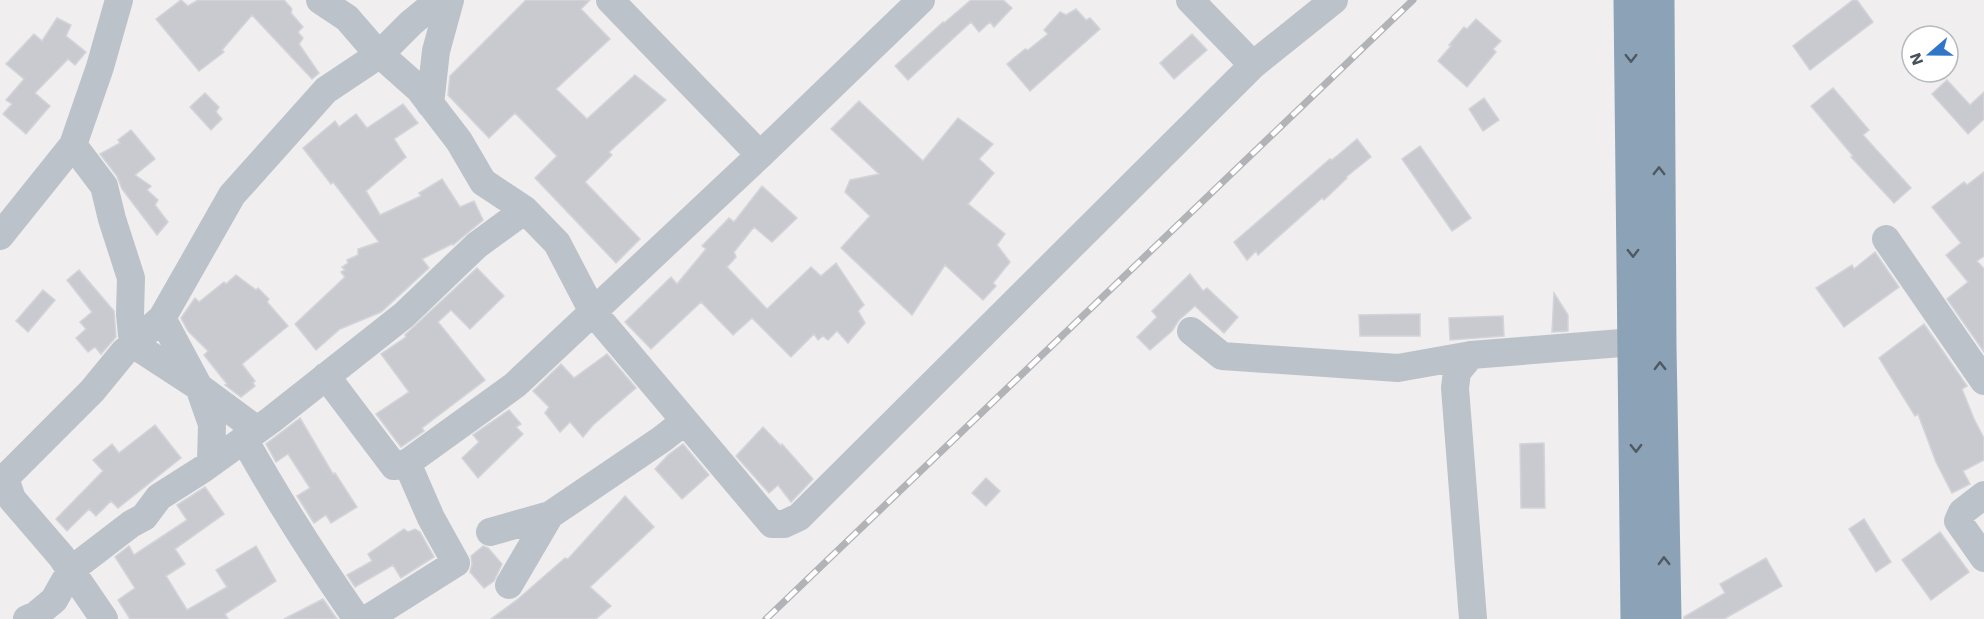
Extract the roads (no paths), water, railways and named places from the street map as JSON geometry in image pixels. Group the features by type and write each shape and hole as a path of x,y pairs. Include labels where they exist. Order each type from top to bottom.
{"highway":[{"path":"1630,0 1637,619"},
{"path":"1658,0 1660,337 1665,619"}],"street":[{"path":"0,236 73,145 100,67 119,0"},
{"path":"321,0 347,18 380,54 419,89 459,141 483,182 525,210 557,243 593,312 772,524 784,524 799,517 1253,65 1334,0"},
{"path":"104,619 61,556 12,499 3,475 92,391 133,344 162,318 232,195 326,90 380,54 411,23 439,0"},
{"path":"430,104 436,51 450,0"},
{"path":"610,0 760,155"},
{"path":"326,376 394,466 407,463 515,385 921,0"},
{"path":"1190,0 1253,65"},
{"path":"73,145 104,186 131,278 130,314 133,344"},
{"path":"27,619 36,615 54,600 71,570 131,524 144,517 159,497 251,435 404,315 477,245 525,210"},
{"path":"1886,238 1984,381"},
{"path":"162,318 199,387 212,424 211,463"},
{"path":"1191,331 1222,356 1398,368 1471,355 1634,342"},
{"path":"133,344 199,387 251,435 270,486 357,619"},
{"path":"1471,355 1458,372 1455,388 1473,619"},
{"path":"489,532 550,515 685,421"},
{"path":"367,619 456,563 431,518 407,463"},
{"path":"1984,495 1962,512 1958,521 1984,558"},
{"path":"509,585 550,515"}],"railway":[{"path":"766,619 1413,0"}]}
